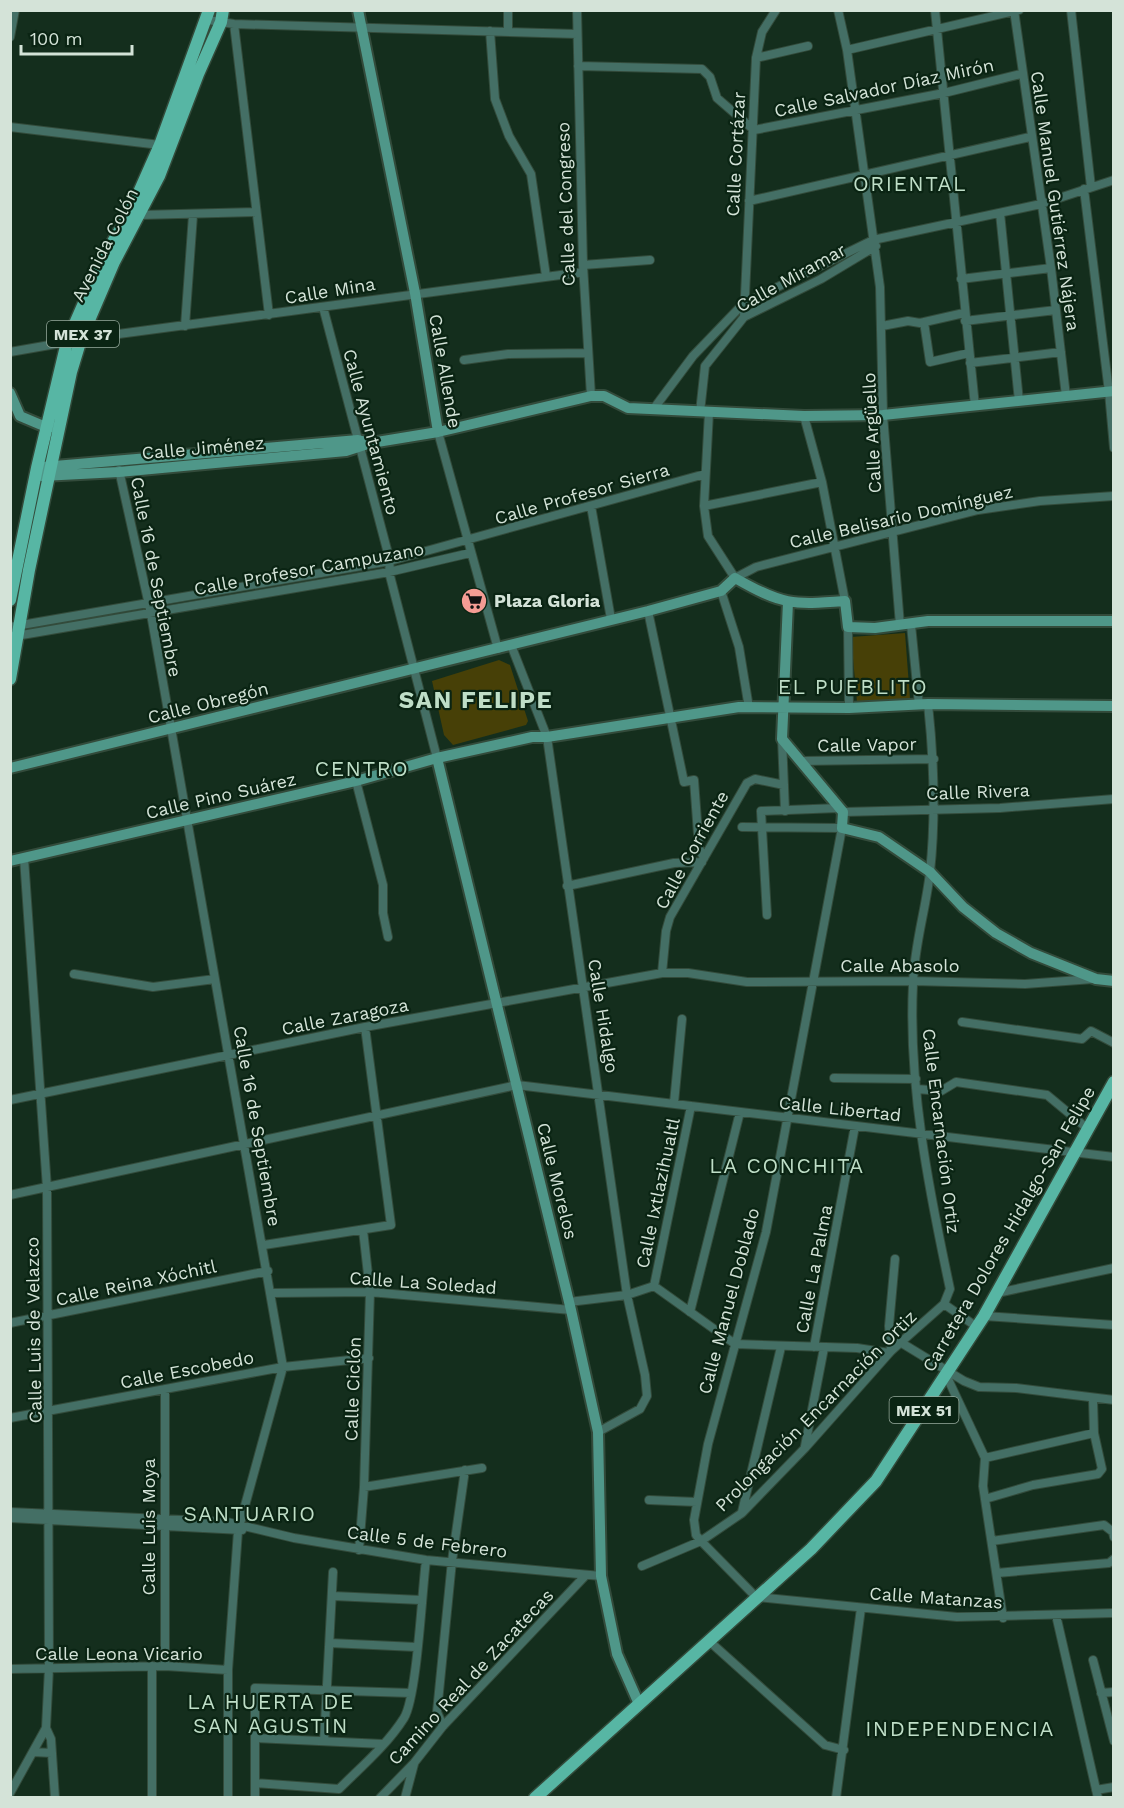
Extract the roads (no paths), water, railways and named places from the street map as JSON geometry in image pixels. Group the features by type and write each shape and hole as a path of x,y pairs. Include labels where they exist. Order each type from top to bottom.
{"main road":[{"name":"Avenida Colón","path":"10,679 14,631 50,471 53,427 67,342 105,255 129,215 160,145 186,69 208,15"},
{"name":"Avenida Colón","path":"10,600 14,553 36,472 81,339 114,262 159,176 198,75 226,19"},
{"path":"186,69 198,75"},
{"name":"Carretera Dolores Hidalgo-San Felipe","path":"639,1704 811,1549 876,1481 948,1375 984,1316 1113,1082"},
{"name":"MEX 51","path":"536,1797 639,1704"}],"street":[{"path":"10,37 15,10"},
{"name":"Calle Allende","path":"357,10 415,293 438,432 498,650"},
{"path":"508,10 508,32"},
{"name":"Calle del Congreso","path":"577,10 583,268 591,396"},
{"name":"Calle Cortázar","path":"744,317 756,58 762,32 776,10"},
{"name":"Calle Argüello","path":"838,10 847,50 862,174 876,243 882,326 883,415 900,625"},
{"path":"935,10 950,154 954,221 975,406"},
{"path":"1071,10 1111,392 1113,448"},
{"path":"847,50 1016,11"},
{"name":"Calle Manuel Gutiérrez Nájera","path":"1016,11 1021,74 1051,268 1066,396"},
{"path":"208,15 226,19 361,28 577,34"},
{"path":"226,19 256,212 269,315"},
{"path":"490,32 495,99 509,136 531,174 546,276"},
{"path":"756,58 808,46"},
{"path":"578,66 702,69 710,77 717,98 754,130"},
{"name":"Calle Salvador Díaz Mirón","path":"754,130 944,93 1021,74"},
{"path":"10,127 160,145"},
{"path":"749,201 1030,137"},
{"name":"Calle Miramar","path":"743,304 876,243 954,221 1041,204 1113,180"},
{"path":"140,215 256,212"},
{"path":"1000,213 1020,401"},
{"path":"185,326 193,215"},
{"name":"Calle Miramar","path":"735,578 708,537 704,506 705,366 744,317 821,279 876,243"},
{"name":"Calle Mina","path":"81,339 269,315 650,260"},
{"path":"961,279 1051,268"},
{"path":"655,407 693,356 743,304"},
{"name":"Calle Ayuntamiento","path":"323,307 363,444 390,561 389,572 414,669"},
{"path":"882,326 908,321 1011,316 1056,310"},
{"path":"924,322 930,362 969,353"},
{"path":"10,352 67,342"},
{"path":"970,363 1061,352"},
{"path":"464,360 508,354 588,353"},
{"name":"Calle Jiménez","path":"36,472 159,464 363,444 438,432 591,396 604,396 628,408 655,407 704,412 804,416 883,415 1111,392"},
{"path":"10,393 15,414 53,427"},
{"path":"804,416 822,482 845,601 848,627 849,708"},
{"name":"Calle 16 de Septiembre","path":"118,467 151,614 284,1366 239,1528 228,1670 228,1797"},
{"name":"Calle Profesor Sierra","path":"468,542 705,474"},
{"path":"704,506 822,482"},
{"name":"Calle Belisario Domínguez","path":"735,578 756,567 988,508 1040,501 1113,496"},
{"path":"591,506 611,619"},
{"name":"Calle Profesor Campuzano","path":"14,631 148,603 227,594 307,581 468,542"},
{"name":"Calle Profesor Campuzano","path":"307,581 389,572 470,553"},
{"path":"414,669 498,650 721,591 735,578 770,598 801,605 845,601"},
{"path":"721,591 739,647 749,708"},
{"name":"Calle Profesor Campuzano","path":"14,631 151,614 227,594"},
{"path":"785,811 782,708 789,631 788,602"},
{"path":"567,886 674,863 703,860 699,848 694,780 684,782 648,611"},
{"path":"848,627 900,625 928,621 1113,621"},
{"name":"Calle Encarnación Ortiz","path":"911,624 934,759 930,872 913,981 911,1030 922,1133 939,1243 950,1289 944,1304"},
{"name":"Calle Hidalgo","path":"512,645 547,737 567,886 629,1294 644,1367 647,1396 640,1409 598,1432"},
{"name":"Calle Obregón","path":"10,768 414,669"},
{"name":"Calle Morelos","path":"414,669 517,1085 598,1432 601,1576 617,1654 639,1704"},
{"name":"Calle Pino Suárez","path":"10,861 356,781 437,758 518,739 547,737 749,708 924,705 1113,706"},
{"path":"782,739 841,810"},
{"name":"Calle Vapor","path":"801,761 934,759"},
{"name":"Calle Corriente","path":"664,973 666,931 670,917 747,783 755,779 784,785"},
{"path":"356,781 383,885 383,913 388,936"},
{"name":"Calle Rivera","path":"760,827 761,811 1000,808 1113,799"},
{"name":"Calle Manuel Doblado","path":"701,1541 696,1535 694,1520 708,1444 766,1232 842,828 841,810"},
{"path":"742,827 842,828 879,837 930,872 963,907 996,933 1031,953 1096,979"},
{"path":"760,827 767,915"},
{"name":"Calle Luis de Velazco","path":"10,1793 46,1728 49,1668 50,1411 47,1188 24,858"},
{"name":"Calle Zaragoza","path":"10,1100 229,1057 365,1027 664,973 688,973"},
{"name":"Calle Abasolo","path":"688,973 747,982 913,981 1025,984 1096,979 1113,981"},
{"path":"74,974 153,987 215,979"},
{"path":"673,1103 682,1019"},
{"path":"962,1022 1082,1039 1091,1031 1113,1043"},
{"path":"264,1245 391,1225 365,1027"},
{"path":"834,1078 916,1079"},
{"path":"917,1089 941,1091 956,1082 1047,1095 1088,1129"},
{"path":"10,1195 378,1118 517,1085"},
{"name":"Calle Libertad","path":"517,1085 1113,1157"},
{"name":"Calle Ixtlazihualtl","path":"652,1287 691,1106"},
{"path":"690,1312 740,1112"},
{"name":"Calle La Palma","path":"814,1347 831,1267 855,1126"},
{"name":"Calle Ciclón","path":"359,1550 364,1486 370,1292 363,1230"},
{"path":"652,1287 735,1344 890,1352 889,1326 895,1259"},
{"path":"997,1293 1113,1268"},
{"name":"Calle Reina Xóchitl","path":"10,1323 49,1317 268,1271"},
{"name":"Calle La Soledad","path":"272,1293 370,1292 570,1306 652,1287"},
{"path":"944,1304 977,1327"},
{"name":"Prolongación Encarnación Ortiz","path":"642,1566 701,1541 742,1513 805,1448 890,1352 944,1304"},
{"path":"984,1316 1113,1325"},
{"path":"900,1342 948,1375 979,1387 1016,1388 1113,1401"},
{"path":"742,1513 781,1347"},
{"path":"805,1448 824,1348"},
{"name":"Calle Escobedo","path":"10,1418 284,1366 369,1358"},
{"path":"948,1375 985,1458 983,1486 1003,1617"},
{"name":"Calle Luis Moya","path":"165,1389 163,1522 165,1666"},
{"path":"985,1499 1033,1485 1098,1474 1102,1469 1094,1433 1093,1399"},
{"path":"985,1458 1094,1433"},
{"path":"364,1486 482,1468"},
{"path":"443,1726 437,1712 452,1561 465,1470"},
{"path":"649,1500 697,1502"},
{"name":"Calle 5 de Febrero","path":"11,1515 163,1522 250,1529 426,1560 601,1576"},
{"path":"992,1541 1104,1525 1113,1532 1113,1537"},
{"path":"701,1541 756,1597"},
{"path":"997,1573 1109,1563 1113,1559"},
{"path":"255,1783 339,1789 383,1744 405,1716 411,1693 426,1560"},
{"path":"324,1741 333,1572"},
{"name":"Camino Real de Zacatecas","path":"380,1797 414,1763 443,1726 585,1576"},
{"path":"333,1596 421,1600"},
{"name":"Calle Matanzas","path":"756,1597 957,1617 1113,1613"},
{"path":"836,1797 861,1608"},
{"path":"1056,1615 1097,1794 1113,1787"},
{"path":"709,1641 825,1745 844,1750"},
{"path":"330,1643 416,1647"},
{"path":"1093,1660 1113,1738"},
{"path":"152,1666 152,1797"},
{"name":"Calle Leona Vicario","path":"10,1669 165,1666 228,1670"},
{"path":"255,1797 255,1688 411,1693"},
{"path":"1101,1693 1113,1692"},
{"path":"46,1728 51,1739 55,1797"},
{"path":"255,1738 383,1744"},
{"path":"33,1752 52,1753"},
{"path":"405,1797 414,1763"}],"place":[{"name":"Plaza Gloria","path":"474,601"}],"district":[{"name":"ORIENTAL","path":"910,184"},
{"name":"EL PUEBLITO","path":"853,687"},
{"name":"SAN FELIPE","path":"476,700"},
{"name":"CENTRO","path":"362,769"},
{"name":"LA CONCHITA","path":"787,1166"},
{"name":"SANTUARIO","path":"250,1514"},
{"name":"LA HUERTA DE SAN AGUSTIN","path":"271,1714"},
{"name":"INDEPENDENCIA","path":"960,1729"}]}
